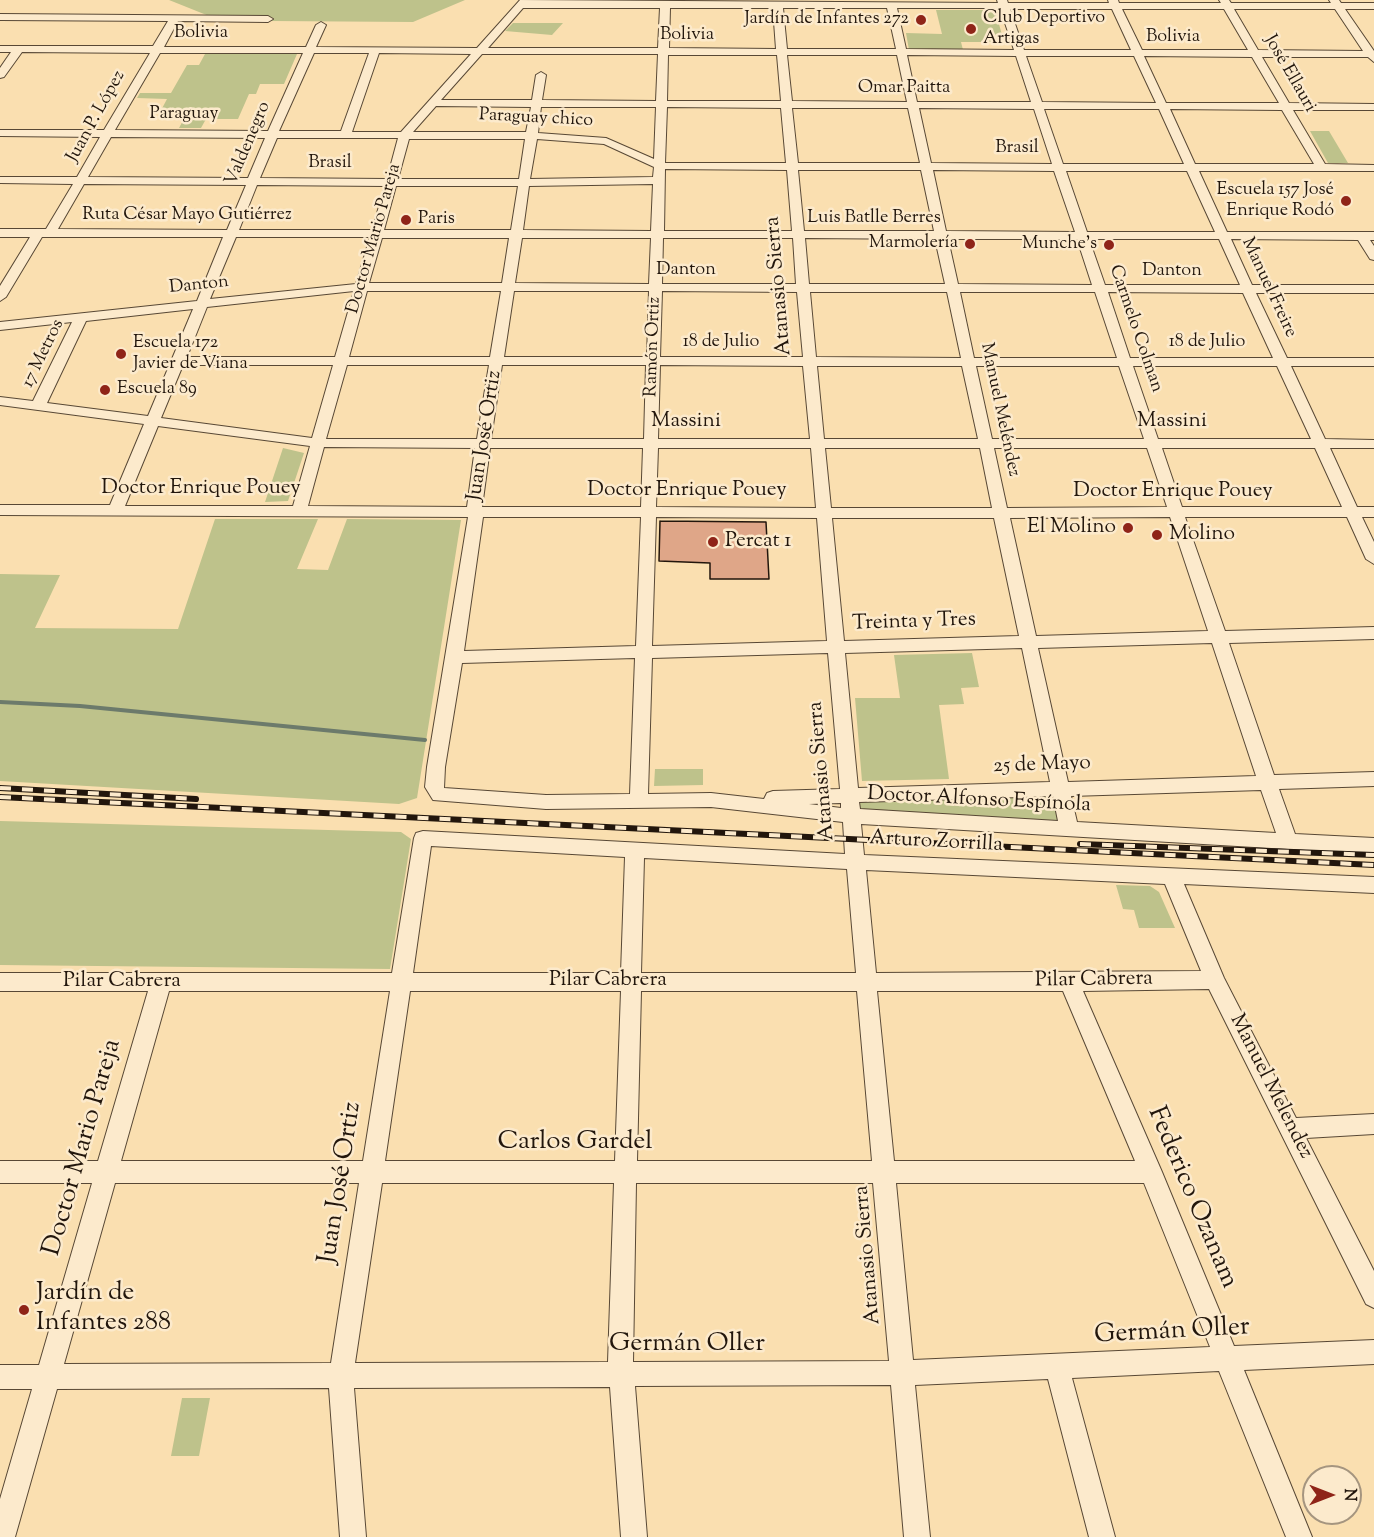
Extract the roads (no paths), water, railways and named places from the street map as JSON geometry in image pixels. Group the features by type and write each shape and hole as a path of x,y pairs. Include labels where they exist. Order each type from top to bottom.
{"street":[{"path":"523,3 1336,3 1374,6"},
{"name":"Doctor Mario Pareja","path":"299,510 343,360 374,235 405,134 523,3"},
{"name":"Ramón Ortiz","path":"639,801 665,3"},
{"name":"Atanasio Sierra","path":"777,3 800,236 864,982 884,1170 917,1537"},
{"name":"Manuel Meléndez","path":"891,3 1069,828"},
{"name":"Carmelo Colman","path":"1003,3 1288,842"},
{"name":"Manuel Freire","path":"1114,3 1374,559"},
{"name":"José Ellauri","path":"1226,3 1322,168"},
{"path":"1336,3 1373,56"},
{"path":"0,17 268,19"},
{"name":"Juan P. López","path":"0,297 82,180 175,18"},
{"name":"Valdenegro","path":"116,510 230,234 321,25"},
{"name":"Bolivia","path":"0,49 1373,56"},
{"path":"0,75 19,50"},
{"path":"346,133 375,51"},
{"name":"Juan José Ortiz","path":"439,795 434,787 436,767 476,519 474,503 541,75"},
{"name":"Omar Paitta","path":"434,103 662,106 1374,107"},
{"name":"Paraguay","path":"0,133 405,134"},
{"name":"Paraguay chico","path":"405,134 532,135 606,141 660,173"},
{"name":"Brasil","path":"0,180 524,183 792,166 1374,168"},
{"name":"Ruta César Mayo Gutiérrez","path":"0,233 374,235"},
{"name":"Luis Batlle Berres","path":"374,235 1368,236"},
{"path":"1368,236 1374,256"},
{"name":"Danton","path":"0,326 360,286 656,289 1374,289"},
{"name":"17 Metros","path":"38,406 81,318"},
{"name":"18 de Julio","path":"177,360 1374,362"},
{"name":"Massini","path":"0,401 318,443 1374,444"},
{"name":"Doctor Enrique Pouey","path":"0,510 1176,514 1374,512"},
{"name":"Treinta y Tres","path":"455,657 1374,633"},
{"name":"25 de Mayo","path":"711,800 1374,780"},
{"name":"Doctor Alfonso Espínola","path":"439,795 546,802 711,800 850,816 1374,846"},
{"name":"Juan José Ortiz","path":"353,1537 340,1378 403,980 423,838"},
{"name":"Arturo Zorrilla","path":"423,838 854,862 1374,885"},
{"path":"634,1537 620,1357 635,850"},
{"name":"Manuel Melendez","path":"1171,876 1215,980 1292,1128 1374,1296"},
{"name":"Pilar Cabrera","path":"0,982 1215,980"},
{"name":"Doctor Mario Pareja","path":"2,1537 161,982"},
{"name":"Federico Ozanam","path":"1069,982 1151,1173 1299,1537"},
{"path":"1292,1128 1374,1124"},
{"name":"Carlos Gardel","path":"0,1172 106,1170 372,1173 884,1170 1151,1173"},
{"name":"Germán Oller","path":"0,1377 340,1378 903,1373 1057,1368 1374,1352"},
{"path":"1057,1368 1102,1537"}],"waterway":[{"path":"0,702 80,706 425,740"}],"railway":[{"path":"0,788 196,799"},
{"path":"0,797 1374,865"},
{"path":"1080,844 1374,855"}],"place":[{"name":"Jardín de Infantes 272","path":"921,20"},
{"name":"Club Deportivo Artigas","path":"971,29"},
{"name":"Escuela 157 José Enrique Rodó","path":"1346,201"},
{"name":"Paris","path":"406,220"},
{"name":"Marmolería","path":"970,244"},
{"name":"Munche's","path":"1109,245"},
{"name":"Escuela 172 Javier de Viana","path":"121,354"},
{"name":"Escuela 89","path":"105,390"},
{"name":"El Molino","path":"1128,528"},
{"name":"Molino","path":"1157,535"},
{"name":"Percat 1","path":"713,542"},
{"name":"Jardín de Infantes 288","path":"24,1310"}]}
